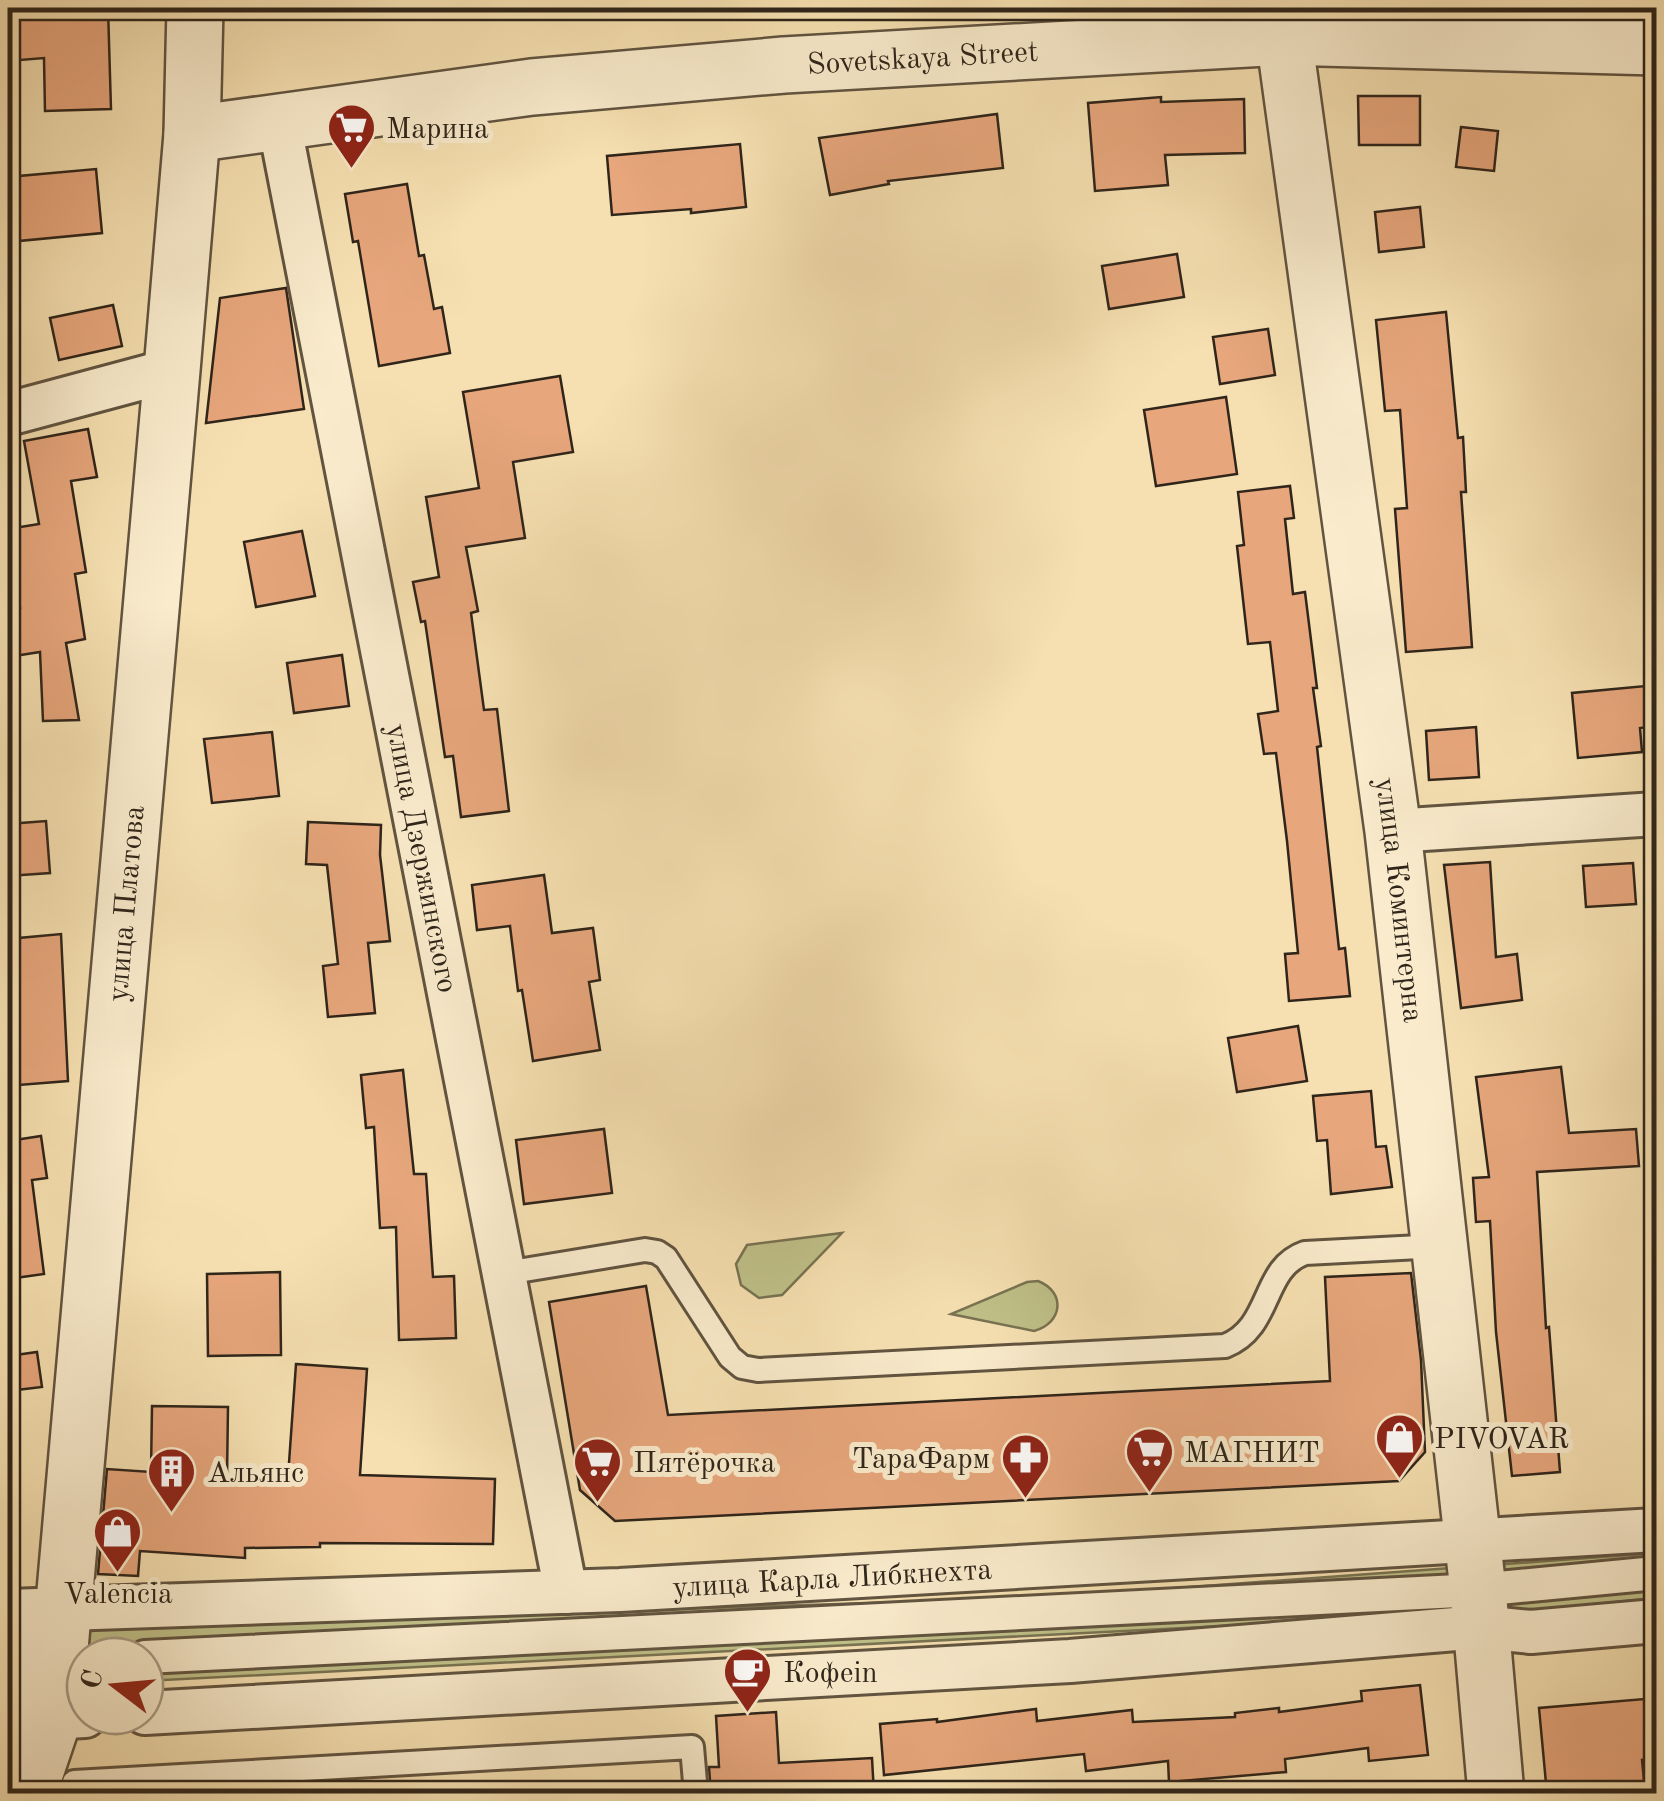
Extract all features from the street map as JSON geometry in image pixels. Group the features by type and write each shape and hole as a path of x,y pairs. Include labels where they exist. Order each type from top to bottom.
{"street":[{"name":"улица Платова","path":"28,1794 38,1717 39,1639 172,370 192,134 195,8"},
{"name":"Sovetskaya Street","path":"192,134 532,87 1282,22 1656,47"},
{"name":"улица Коминтерна","path":"1282,22 1392,831 1477,1586 1496,1794"},
{"name":"улица Дзержинского","path":"279,122 566,1592"},
{"path":"8,414 172,370"},
{"path":"1392,831 1656,814"},
{"name":"улица Карла Либкнехта","path":"165,1712 1070,1661 1477,1586 1656,1530"},
{"name":"улица Карла Либкнехта","path":"165,1656 1656,1574"},
{"name":"улица Карла Либкнехта","path":"39,1639 566,1592 1477,1586 1531,1632 1656,1620"}],"lane":[{"path":"506,1274 645,1250 658,1252 666,1258 730,1357 742,1367 758,1370 1225,1346 1251,1330 1283,1267 1292,1258 1439,1246"},
{"path":"74,1794 74,1782 692,1747 696,1794"}],"green space":[{"path":"842,1233 782,1295 759,1298 741,1285 736,1264 747,1245"},
{"path":"1038,1281 1053,1292 1057,1307 1051,1321 1034,1331 951,1314 1027,1282"},
{"path":"1656,1553 1656,1598 1534,1610 165,1680 165,1636 65,1636 65,1685 8,1688 8,1629 1041,1598"}],"building":[{"path":"61,8 108,8 111,109 45,111 44,58 8,61 8,17 61,14"},
{"path":"1358,96 1420,96 1420,145 1359,145"},
{"path":"1161,97 1161,102 1244,99 1245,153 1165,155 1168,185 1095,191 1088,103"},
{"path":"997,114 1003,168 888,181 889,184 830,195 819,138"},
{"path":"1461,127 1498,131 1494,171 1456,167"},
{"path":"740,144 746,207 612,215 607,156"},
{"path":"96,169 102,233 8,242 8,177"},
{"path":"407,184 419,256 424,255 434,309 442,307 450,353 379,366 358,241 353,242 345,194"},
{"path":"1420,207 1424,247 1379,252 1375,212"},
{"path":"1177,254 1184,297 1109,309 1102,266"},
{"path":"286,288 304,409 206,423 220,298"},
{"path":"113,305 122,346 59,360 50,318"},
{"path":"1446,312 1458,438 1463,437 1466,492 1461,492 1472,647 1406,652 1395,509 1407,508 1400,410 1385,411 1376,320"},
{"path":"1268,329 1275,375 1220,384 1213,337"},
{"path":"560,376 573,452 513,462 525,538 466,547 478,611 471,613 484,710 497,709 509,811 461,817 453,756 445,757 425,621 421,622 413,582 439,577 426,497 479,488 463,392"},
{"path":"1226,397 1237,474 1156,486 1144,410"},
{"path":"88,429 97,477 71,481 86,572 75,574 85,639 66,643 79,720 43,721 40,652 8,657 8,610 20,608 8,529 39,524 24,441"},
{"path":"1290,486 1294,518 1285,519 1293,594 1305,592 1339,949 1345,948 1350,996 1289,1001 1285,954 1298,953 1287,841 1276,753 1264,754 1258,714 1278,711 1270,642 1248,644 1237,546 1244,545 1238,492"},
{"path":"302,531 315,596 256,607 244,542"},
{"path":"342,655 349,706 294,713 287,663"},
{"path":"1656,685 1656,726 1640,728 1642,752 1578,758 1572,693"},
{"path":"1476,727 1479,777 1429,780 1426,731"},
{"path":"272,732 279,796 212,803 204,739"},
{"path":"46,821 50,873 8,876 8,824"},
{"path":"308,822 381,825 380,855 390,941 368,943 375,1013 328,1017 323,966 338,964 327,865 306,864"},
{"path":"1490,862 1496,957 1517,954 1522,1000 1461,1008 1444,865"},
{"path":"1633,863 1636,904 1586,907 1583,866"},
{"path":"544,875 552,933 593,928 600,980 589,982 600,1050 533,1061 522,990 518,991 510,926 477,930 472,885"},
{"path":"61,934 68,1081 19,1085 8,939"},
{"path":"1298,1026 1307,1081 1237,1092 1228,1038"},
{"path":"1561,1067 1569,1133 1636,1129 1639,1166 1537,1172 1560,1472 1512,1476 1496,1332 1490,1221 1476,1222 1473,1178 1489,1177 1476,1077"},
{"path":"403,1070 414,1174 426,1174 433,1277 454,1276 456,1338 399,1340 396,1227 380,1228 374,1127 366,1128 361,1075"},
{"path":"1371,1091 1376,1147 1386,1146 1392,1187 1331,1194 1327,1140 1317,1141 1313,1096"},
{"path":"604,1129 612,1193 524,1204 516,1140"},
{"path":"41,1136 47,1178 32,1180 44,1274 8,1279 8,1141"},
{"path":"280,1272 281,1355 208,1356 207,1274"},
{"path":"1411,1273 1421,1360 1425,1452 1399,1481 615,1521 580,1490 549,1302 646,1286 668,1415 1330,1381 1325,1277"},
{"path":"37,1352 42,1387 8,1391 8,1356"},
{"path":"296,1364 367,1369 360,1475 495,1479 493,1544 320,1543 320,1547 245,1548 245,1558 140,1551 138,1576 98,1574 107,1469 151,1472 152,1406 228,1407 227,1477 288,1477"},
{"path":"1420,1685 1428,1755 1369,1761 1368,1748 1285,1759 1286,1772 1169,1782 1168,1761 1086,1771 1084,1754 884,1775 880,1724 937,1722 1036,1709 1037,1721 1132,1710 1133,1722 1235,1717 1235,1713 1279,1708 1279,1712 1362,1701 1361,1691"},
{"path":"1656,1698 1656,1759 1642,1760 1645,1790 1547,1794 1539,1708"},
{"path":"776,1712 779,1763 872,1758 874,1794 711,1794 709,1767 719,1767 716,1716"}],"place":[{"name":"Марина","path":"351,170"},
{"name":"PIVOVAR","path":"1399,1480"},
{"name":"МАГНИТ","path":"1149,1494"},
{"name":"ТараФарм","path":"1025,1500"},
{"name":"Пятёрочка","path":"598,1504"},
{"name":"Альянс","path":"172,1514"},
{"name":"Valencia","path":"118,1574"},
{"name":"Кофеin","path":"748,1714"}]}
